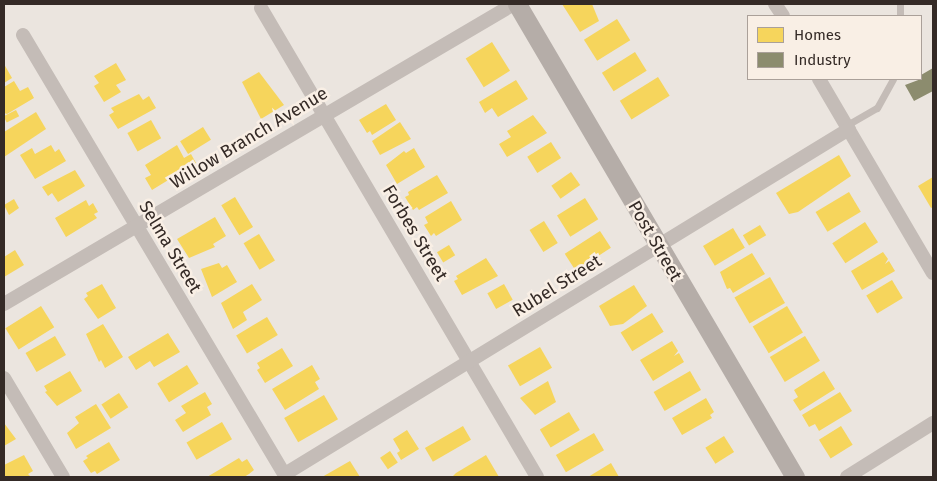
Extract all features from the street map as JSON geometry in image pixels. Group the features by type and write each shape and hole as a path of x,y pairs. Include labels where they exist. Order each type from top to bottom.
{"street":[{"name":"Willow Branch Avenue","path":"4,304 515,4"},
{"name":"Post Street","path":"515,4 795,477"},
{"path":"775,4 781,15"},
{"name":"Forbes Street","path":"261,8 538,477"},
{"name":"Selma Street","path":"23,35 285,476"},
{"path":"820,80 933,273"},
{"name":"Rubel Street","path":"285,476 848,127"},
{"path":"4,378 63,477"},
{"path":"847,477 933,423"}],"lane":[{"path":"848,127 877,108 892,80"}],"building: Homes":[{"path":"562,4 592,4 599,21 580,32"},
{"path":"617,19 630,40 597,61 584,40"},
{"path":"492,42 510,71 484,87 466,58"},
{"path":"635,52 647,71 614,91 602,73"},
{"path":"116,63 126,80 116,85 121,92 104,102 94,86 99,83 94,76"},
{"path":"4,64 12,78 4,83"},
{"path":"259,72 284,105 261,119 242,82"},
{"path":"658,77 670,96 631,120 620,101"},
{"path":"516,80 528,99 498,117 492,108 485,113 479,102"},
{"path":"14,81 20,91 28,87 34,98 7,114 4,113 4,87"},
{"path":"139,94 143,100 149,96 156,108 118,129 109,115 114,112 111,108"},
{"path":"386,104 396,120 372,135 370,131 367,133 359,120"},
{"path":"16,110 19,116 7,123 4,116"},
{"path":"36,112 46,129 4,157 4,132"},
{"path":"533,115 547,133 507,157 499,144 511,137 507,131"},
{"path":"151,120 161,138 138,151 127,133"},
{"path":"400,122 411,139 380,155 372,141"},
{"path":"203,127 211,140 188,154 180,141"},
{"path":"551,142 561,158 537,173 527,157"},
{"path":"51,145 55,152 59,149 66,161 35,179 20,155 32,148 35,154"},
{"path":"177,145 184,158 191,154 196,163 152,190 145,178 151,175 145,165"},
{"path":"414,148 425,167 397,184 386,165 404,151 406,153"},
{"path":"839,155 851,176 798,212 789,214 776,193"},
{"path":"75,170 85,186 58,202 52,193 48,196 42,187"},
{"path":"571,172 580,185 561,199 551,186"},
{"path":"437,175 448,193 419,210 417,207 413,210 405,197 409,195 408,192"},
{"path":"933,177 933,207 931,208 918,186"},
{"path":"849,192 861,212 827,232 816,212"},
{"path":"235,197 253,227 239,235 221,205"},
{"path":"585,198 598,219 570,237 557,215"},
{"path":"14,199 19,208 9,215 4,205"},
{"path":"86,200 89,206 93,203 98,212 94,214 97,218 66,237 55,218"},
{"path":"451,201 462,220 436,236 434,233 431,236 424,225 428,223 425,217"},
{"path":"215,217 226,236 213,244 215,247 189,258 177,239"},
{"path":"544,221 558,243 543,252 530,230"},
{"path":"865,222 878,242 845,263 832,243"},
{"path":"760,225 766,235 749,246 743,235"},
{"path":"733,228 745,248 715,266 703,246"},
{"path":"600,231 611,248 576,271 565,254"},
{"path":"259,234 275,261 260,270 244,243"},
{"path":"449,245 455,255 443,262 437,252"},
{"path":"15,250 24,265 4,277 4,257"},
{"path":"883,252 888,259 885,264 889,261 895,271 862,290 851,271"},
{"path":"752,253 765,274 733,293 730,288 727,289 720,272"},
{"path":"486,258 498,276 462,295 454,281 458,279 456,276"},
{"path":"219,263 222,268 227,265 237,282 212,297 201,269"},
{"path":"770,277 785,303 749,323 734,298"},
{"path":"892,280 903,298 877,313 866,295"},
{"path":"102,284 116,308 98,319 84,299 88,296 86,293"},
{"path":"252,284 262,300 243,312 247,320 233,329 221,303"},
{"path":"504,284 513,300 496,309 487,293"},
{"path":"634,285 647,306 623,324 610,326 599,306"},
{"path":"41,306 54,327 19,349 5,328"},
{"path":"787,306 803,333 769,353 753,327"},
{"path":"652,313 664,332 632,351 621,333"},
{"path":"267,317 278,335 247,354 236,336"},
{"path":"103,324 123,357 105,368 101,360 99,362 86,334"},
{"path":"168,333 180,352 154,367 150,361 136,370 128,357"},
{"path":"55,336 66,355 37,372 26,353"},
{"path":"805,336 820,361 785,382 770,357"},
{"path":"672,341 678,351 674,356 679,353 684,362 653,381 640,360"},
{"path":"540,347 552,368 520,386 508,366"},
{"path":"282,348 293,366 265,383 257,370 260,368 257,363"},
{"path":"187,365 199,384 169,402 157,384"},
{"path":"312,365 320,379 315,382 319,389 285,410 272,389"},
{"path":"70,371 82,391 57,406 45,392 47,391 44,386"},
{"path":"690,371 701,390 665,411 654,392"},
{"path":"824,371 835,389 800,411 793,400 798,397 794,390"},
{"path":"548,381 556,402 535,415 520,398"},
{"path":"205,392 212,404 207,407 211,415 183,432 175,420 186,413 181,406"},
{"path":"840,392 852,411 819,431 815,424 809,427 802,415"},
{"path":"119,393 128,407 111,419 101,404"},
{"path":"324,395 338,419 298,442 284,418"},
{"path":"706,398 714,412 710,415 712,418 682,435 672,418"},
{"path":"96,404 111,428 76,449 67,433 79,423 75,417"},
{"path":"569,412 580,430 551,448 540,430"},
{"path":"222,422 232,439 196,460 186,442"},
{"path":"4,423 16,439 4,446"},
{"path":"463,426 471,440 433,462 425,448"},
{"path":"841,426 853,445 831,458 819,440"},
{"path":"407,430 419,449 401,460 397,453 400,451 393,439"},
{"path":"594,433 604,450 566,472 556,455"},
{"path":"724,436 734,452 715,464 705,448"},
{"path":"109,442 120,460 97,474 95,471 91,473 83,461 88,458 86,456"},
{"path":"390,451 398,463 388,469 380,458"},
{"path":"24,455 33,471 28,474 30,476 4,477 4,465"},
{"path":"486,455 499,477 452,477 456,473"},
{"path":"239,458 242,462 247,459 254,470 244,477 207,477"},
{"path":"350,461 360,477 322,477"},
{"path":"611,463 619,477 588,477"}],"building: Industry":[{"path":"933,68 933,91 914,101 905,85 922,80 922,74"}]}
